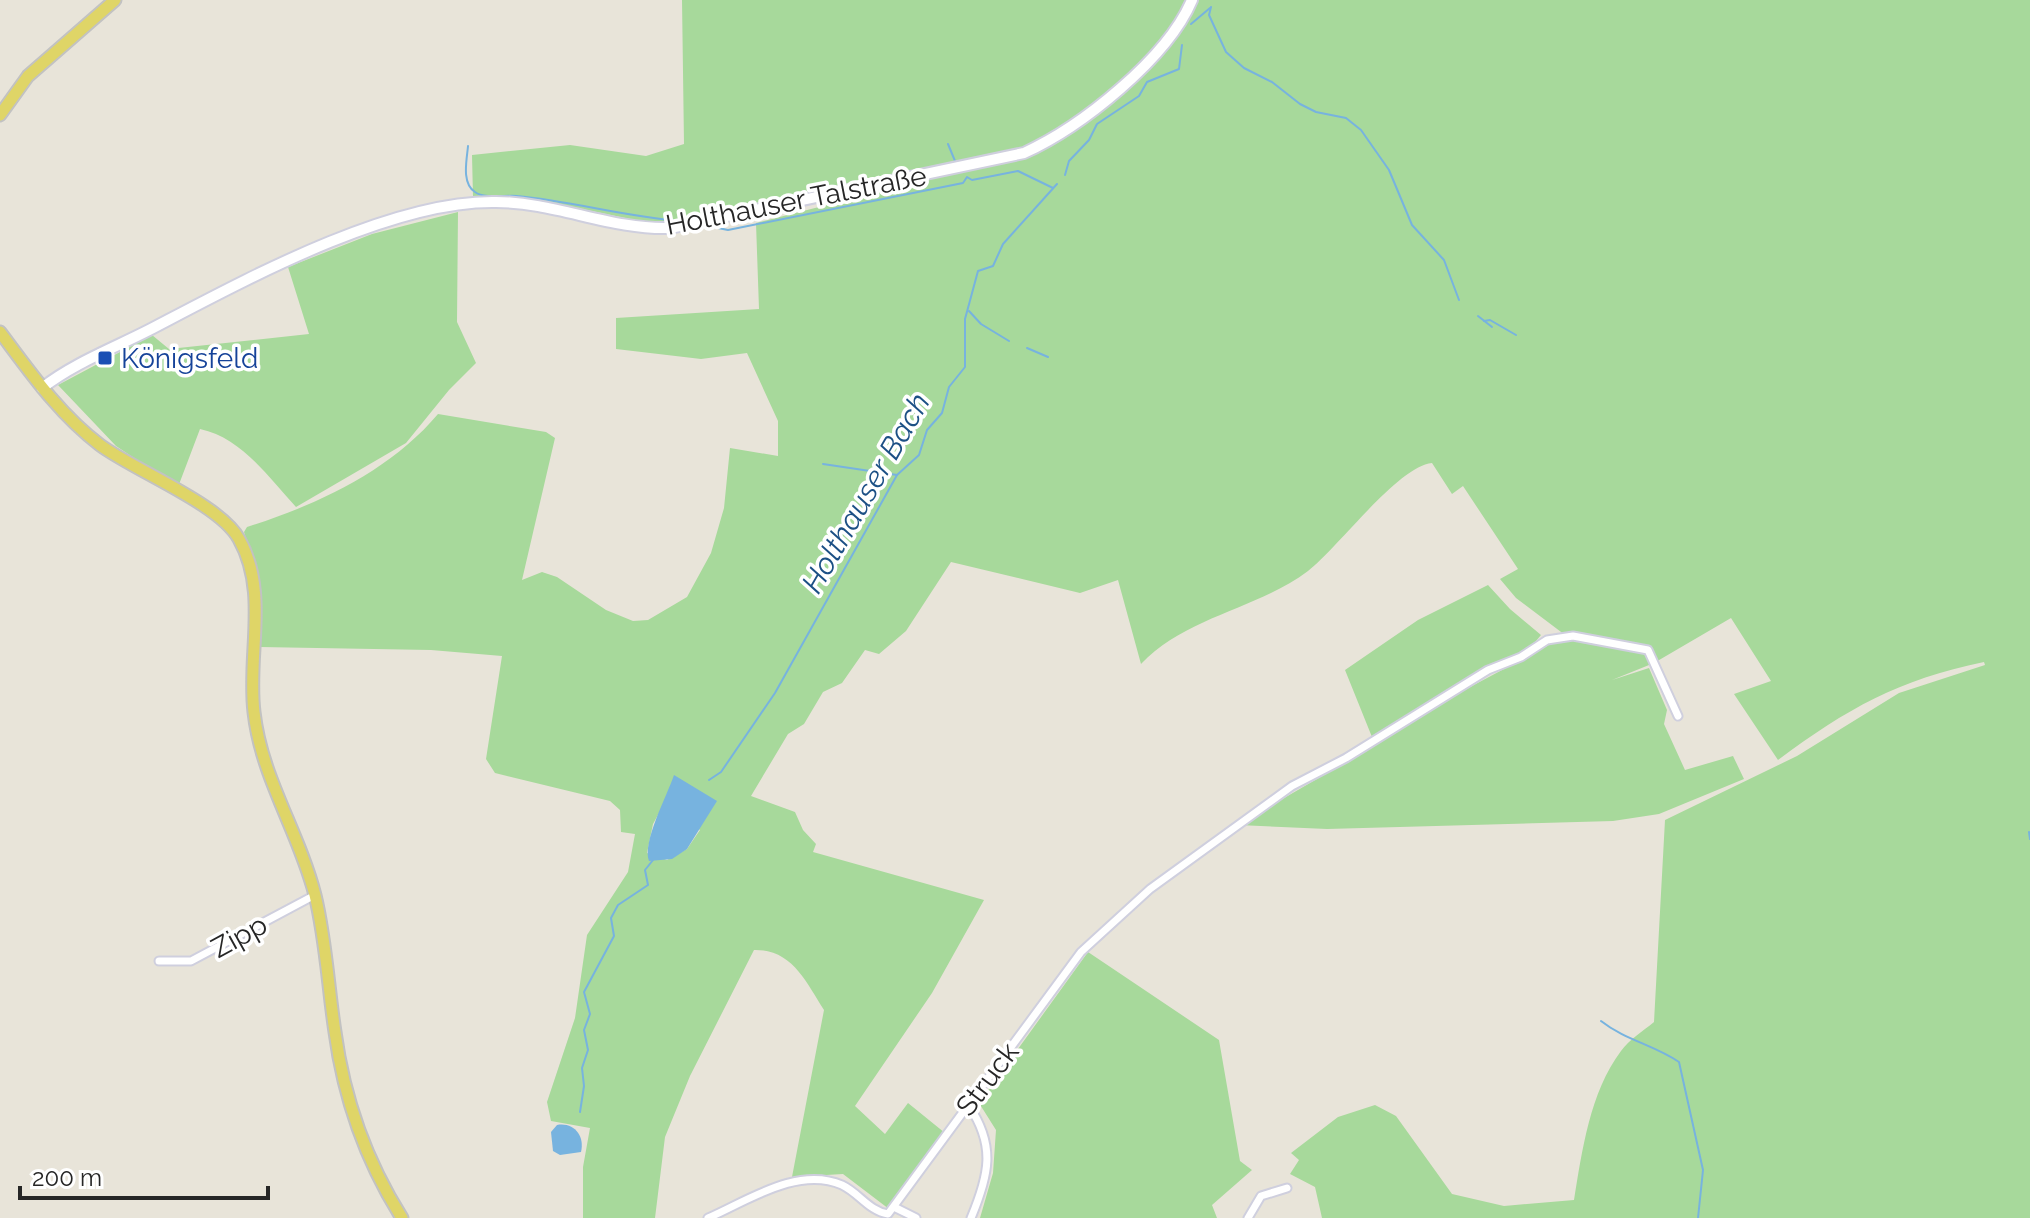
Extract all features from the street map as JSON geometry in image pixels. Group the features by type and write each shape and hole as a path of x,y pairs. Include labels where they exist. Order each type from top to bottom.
{"main road":[{"path":"0,115 10,97 38,66 115,0"},
{"path":"0,332 42,388 75,424 103,447 216,515 240,541 250,569 255,609 253,709 264,762 315,895 348,1099 373,1168 402,1218"}],"street":[{"name":"Holthauser Talstraße","path":"42,388 278,265 359,231 423,212 473,203 510,202 631,225 679,227 1024,153 1060,132 1149,62 1177,29 1192,0"},
{"name":"Struck","path":"896,1208 1081,952 1150,889 1292,786 1346,758 1488,670 1521,657 1547,640 1573,636 1648,650 1678,716"},
{"name":"Zipp","path":"159,961 191,961 315,895"},
{"path":"969,1106 985,1129 988,1143 980,1199 971,1218"},
{"path":"708,1218 790,1182 824,1178 847,1188 877,1212 888,1214 896,1208 916,1218"},
{"path":"1248,1218 1261,1196 1287,1188"}],"green space":[{"path":"682,0 2030,0 2030,1218 1322,1218 1315,1187 1290,1174 1299,1160 1291,1153 1338,1117 1375,1105 1396,1116 1452,1194 1504,1206 1574,1200 1589,1122 1610,1067 1624,1047 1654,1022 1665,820 1797,756 1899,693 1985,665 1984,662 1953,669 1875,698 1828,725 1778,760 1734,694 1771,681 1731,618 1654,663 1612,680 1649,668 1667,710 1664,724 1685,770 1733,756 1744,779 1659,814 1613,821 1327,829 1238,825 1353,758 1410,719 1560,639 1573,641 1516,598 1500,579 1518,569 1463,486 1452,494 1432,463 1402,478 1308,571 1266,595 1179,635 1141,664 1118,580 1080,593 951,562 906,631 879,654 865,650 842,683 823,692 804,724 788,734 751,796 795,812 803,830 816,844 813,852 984,900 932,993 855,1106 885,1134 908,1103 945,1133 889,1209 843,1174 792,1177 824,1010 804,978 788,961 767,951 754,950 690,1076 665,1137 655,1218 583,1218 583,1167 590,1128 551,1121 547,1102 575,1018 587,935 628,872 635,834 621,832 620,810 610,801 495,773 486,759 502,656 431,650 260,647 253,560 244,532 247,527 300,508 351,484 398,453 438,414 546,432 555,438 522,580 542,572 557,577 606,610 633,621 648,620 687,597 711,553 724,508 730,448 778,456 778,421 747,353 701,359 616,349 616,318 759,309 756,223 921,181 919,170 684,221 649,223 515,195 473,197 472,155 570,145 646,156 684,144","holes":["665,802 700,830 687,849 667,860 647,853 653,824"]},
{"path":"458,212 457,322 476,363 449,390 406,443 296,507 241,450 229,441 200,429 178,487 116,446 58,385 152,335 169,349 309,334 288,267 372,234"},
{"path":"1488,585 1541,635 1526,653 1478,672 1459,688 1372,737 1345,670 1418,620"},
{"path":"1088,952 1219,1040 1240,1161 1252,1170 1212,1205 1217,1218 980,1218 993,1173 996,1130 979,1103"}],"water":[{"path":"674,775 717,801 687,849 672,859 649,861 652,831"},
{"path":"557,1125 577,1131 581,1152 560,1155 553,1151 551,1132"}],"waterway":[{"path":"1211,7 1209,15 1226,52 1244,68 1272,82 1300,104 1316,112 1346,118 1361,130 1389,170 1412,225 1444,260 1459,300"},
{"name":"Holthauser Bach","path":"1191,24 1210,8"},
{"name":"Holthauser Bach","path":"1065,175 1069,161 1089,140 1097,124 1139,96 1147,82 1179,69 1182,45"},
{"path":"948,144 955,161"},
{"path":"468,146 466,177 471,188 479,194 538,198 681,221"},
{"path":"703,225 728,230 963,183 967,177 972,180 1018,171 1053,188"},
{"name":"Holthauser Bach","path":"709,780 721,772 775,693 897,475 919,455 927,430 942,413 949,387 965,367 965,319 978,271 993,266 1003,244 1057,184"},
{"path":"969,311 981,324 1009,341"},
{"path":"1478,316 1492,327"},
{"path":"1484,321 1490,320 1516,335"},
{"path":"1027,348 1048,357"},
{"path":"823,464 897,475"},
{"path":"2029,832 2030,839"},
{"name":"Holthauser Bach","path":"580,1112 584,1086 582,1068 588,1050 584,1030 590,1014 584,992 614,936 611,918 618,905 648,885 645,870 653,860"},
{"path":"1601,1021 1679,1062 1703,1170 1698,1218"}],"place":[{"name":"Königsfeld","path":"105,358"}]}
